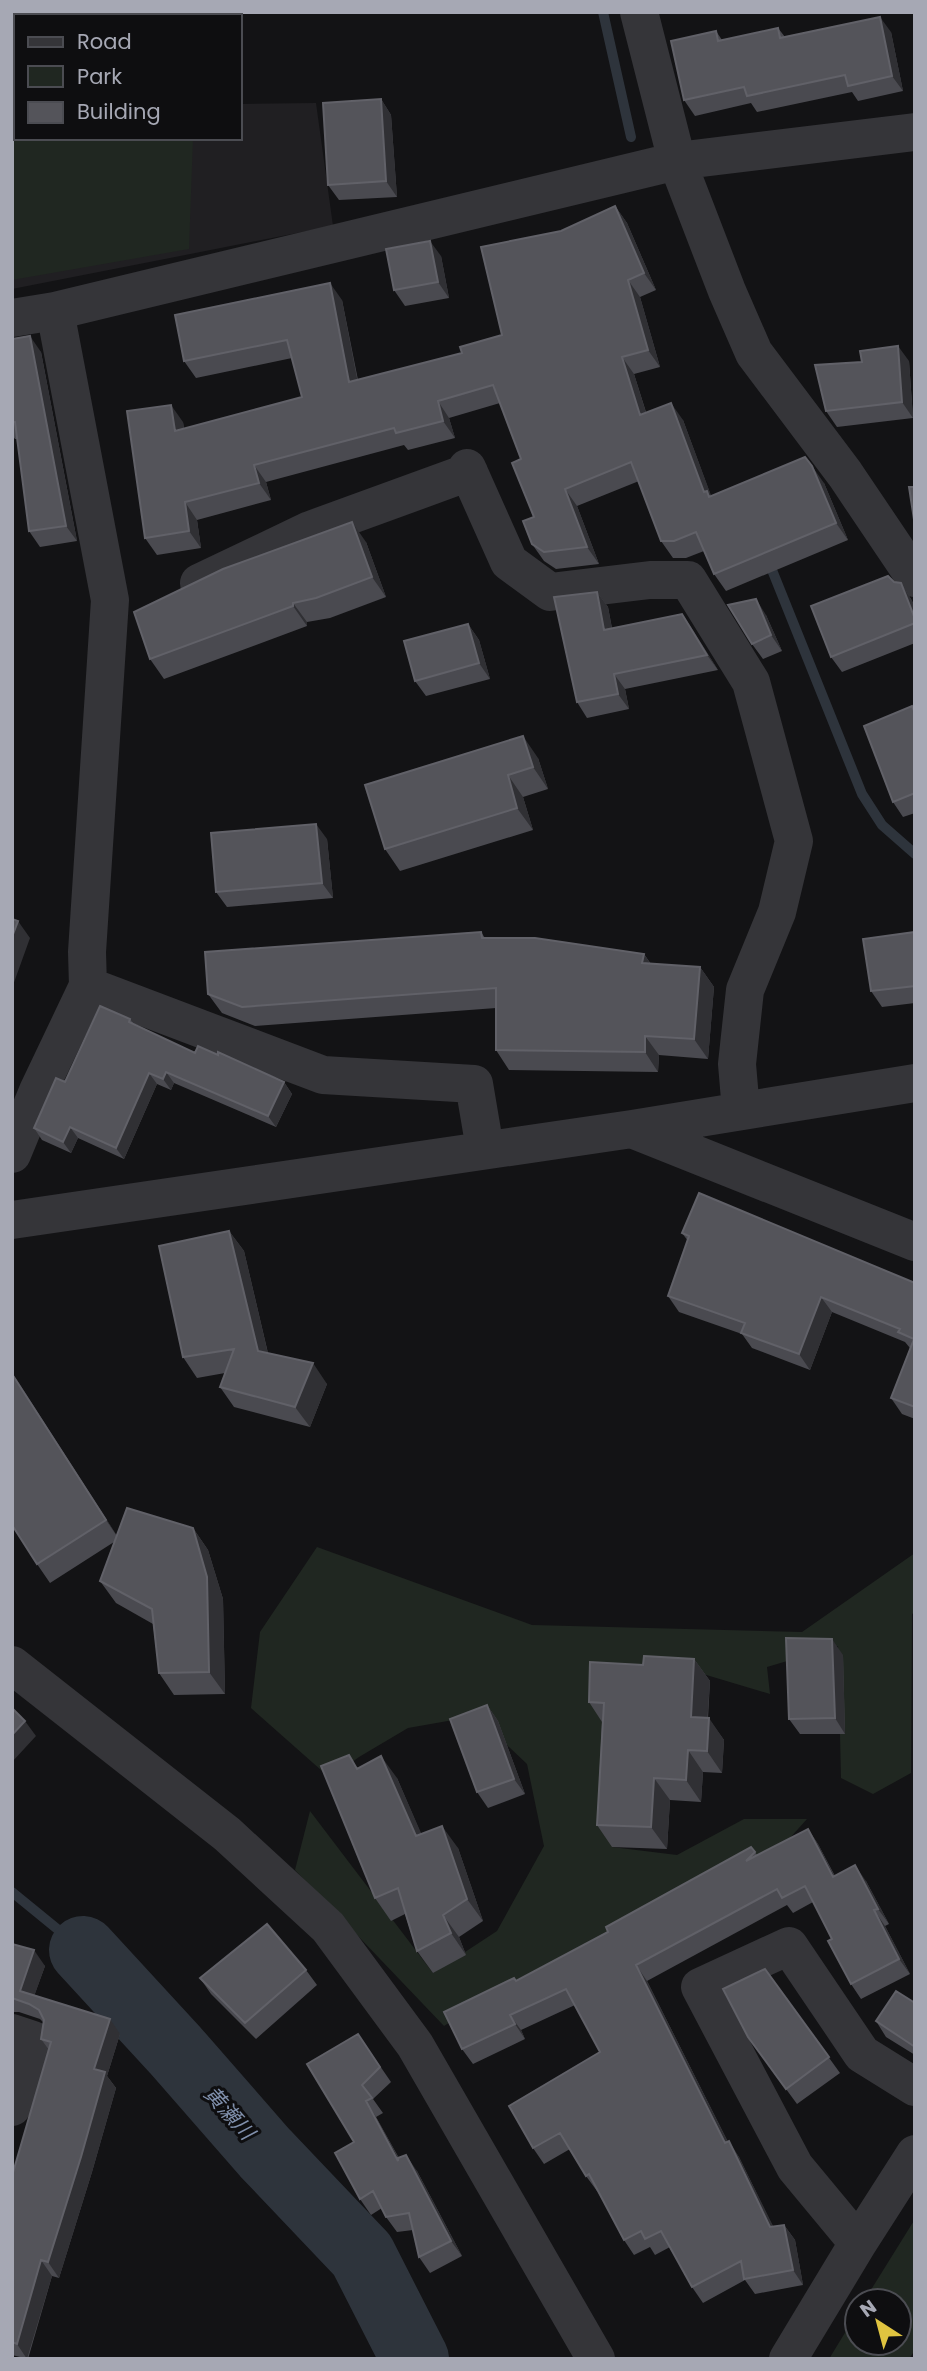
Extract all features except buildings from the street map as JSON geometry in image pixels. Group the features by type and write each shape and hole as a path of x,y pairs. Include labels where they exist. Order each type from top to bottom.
{"street":[{"path":"639,12 677,160 727,291 754,353 845,474 915,578"},
{"path":"12,318 55,311 677,160 915,132"},
{"path":"12,1154 38,1091 88,986 87,952 109,626 110,600 55,311"},
{"path":"109,626 310,530 468,470 509,562 550,592 650,580 688,580 751,682 794,841 777,912 745,990 737,1064 741,1111"},
{"path":"88,986 323,1075 474,1084 485,1149"},
{"path":"12,1220 632,1129 915,1083"},
{"path":"632,1129 915,1242"},
{"path":"12,1665 228,1834 328,1927 415,2045 596,2359"},
{"path":"858,2243 795,2167 701,1987 789,1946 862,2054 915,2087"},
{"path":"12,2034 33,2040 12,2107"},
{"path":"788,2359 915,2154"}],"shaded area":[{"path":"12,12 195,12 14,14 14,140 242,140 242,104 316,103 333,226 12,289"}],"green space":[{"path":"12,12 190,12 14,14 14,140 193,140 189,249 12,280"},
{"path":"317,1547 532,1625 802,1632 915,1553 911,1773 873,1794 841,1778 838,1646 767,1667 770,1694 693,1671 612,1847 677,1855 744,1819 807,1819 780,1849 516,1980 444,2026 295,1870 310,1811 433,1973 497,1931 544,1846 527,1764 476,1716 408,1728 330,1778 251,1708 260,1632"},
{"path":"915,2219 913,2353 913,2287 873,2287"},
{"path":"843,2336 843,2357 910,2357 909,2359 829,2359"}],"waterway":[{"path":"603,12 631,137"},
{"path":"768,560 862,794 882,825 915,854"},
{"name":"黄瀬川","path":"12,1892 83,1950"},
{"name":"黄瀬川","path":"83,1950 265,2153 362,2255 415,2359"}]}
